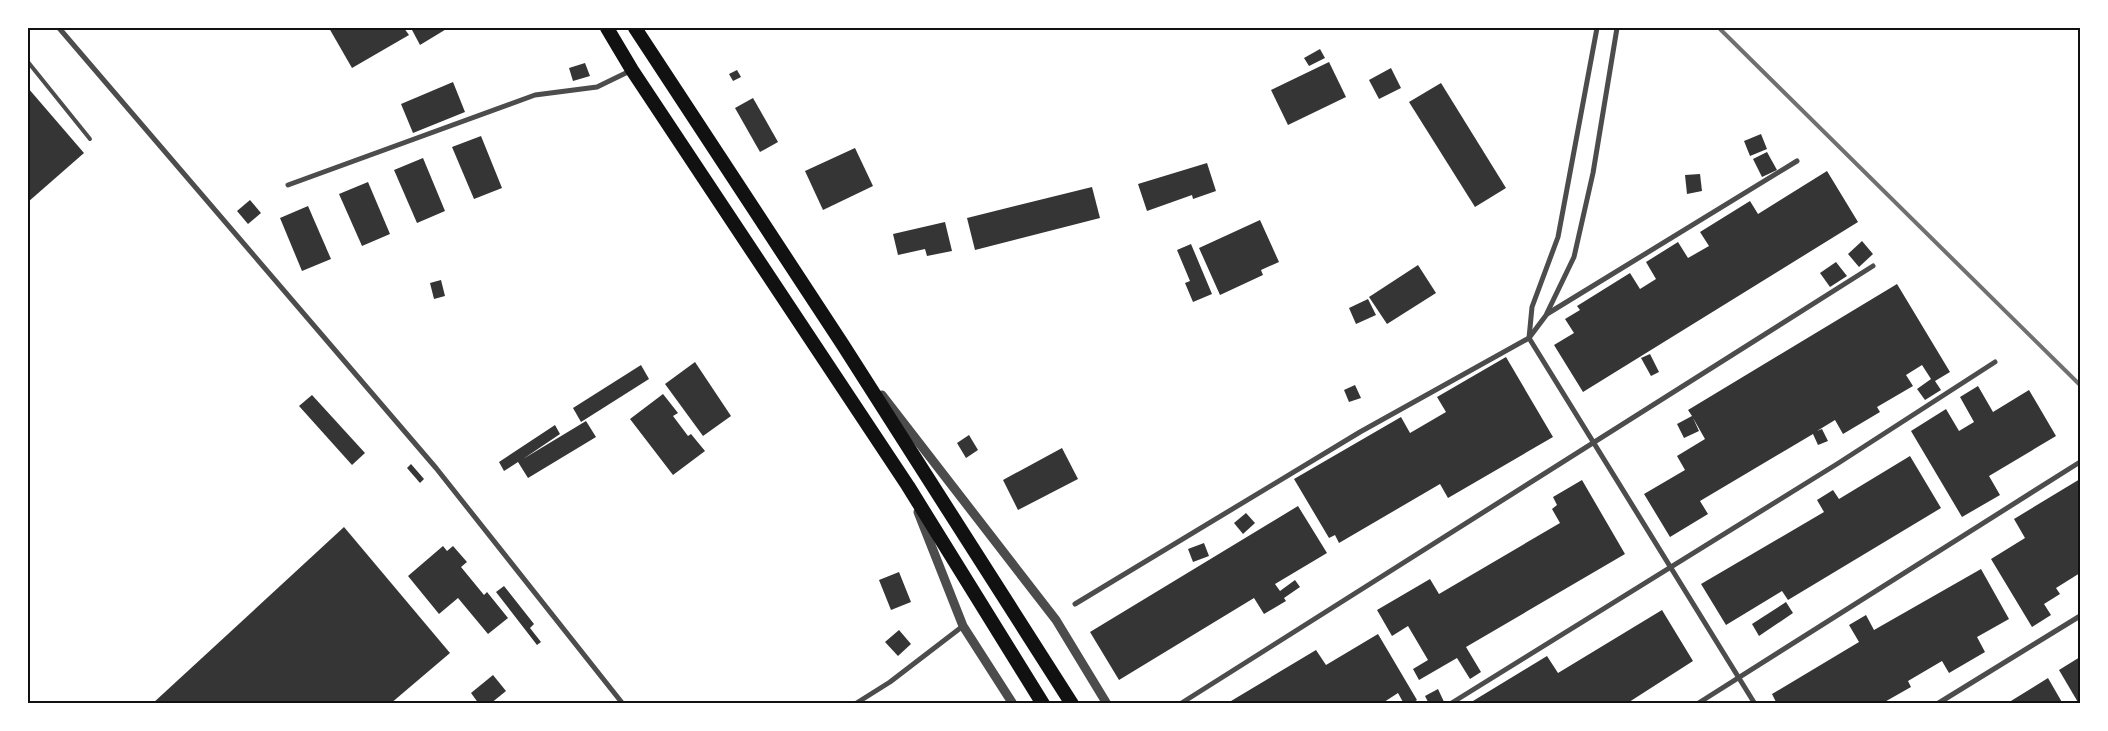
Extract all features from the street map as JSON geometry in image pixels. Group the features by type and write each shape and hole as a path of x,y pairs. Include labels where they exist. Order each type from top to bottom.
{"highway":[{"path":"602,28 632,70 908,486 1044,704"},
{"path":"607,28 632,70"},
{"path":"635,28 842,345 1072,704"}],"street":[{"path":"59,28 436,468 623,704"},
{"path":"1597,28 1558,237 1532,307 1529,338 1740,676 1755,704"},
{"path":"1075,604 1360,432 1529,338 1547,314 1574,257 1593,172 1617,28"},
{"path":"288,185 535,95 597,87 632,70"},
{"path":"1547,314 1797,161"},
{"path":"1180,704 1873,266"},
{"path":"842,345 1056,620 1107,704"},
{"path":"1450,704 1995,362"},
{"path":"1696,704 2080,462"},
{"path":"908,486 963,626 1013,704"},
{"path":"1937,704 2080,616"},
{"path":"855,704 890,682 963,626"}],"lane":[{"path":"28,62 90,138"}],"building":[{"path":"329,28 404,28 409,35 352,68"},
{"path":"411,28 448,28 420,45"},
{"path":"1320,49 1325,58 1309,66 1304,58"},
{"path":"1329,62 1346,97 1288,125 1271,90"},
{"path":"585,63 590,76 573,81 569,68"},
{"path":"1391,68 1401,88 1379,99 1369,80"},
{"path":"737,70 741,77 733,81 729,74"},
{"path":"453,82 465,112 413,133 401,104"},
{"path":"1441,83 1506,188 1475,207 1409,102"},
{"path":"28,88 84,153 28,202"},
{"path":"753,98 778,142 760,152 735,108"},
{"path":"1761,134 1767,149 1750,156 1744,141"},
{"path":"481,136 502,188 474,199 452,147"},
{"path":"855,148 873,186 823,210 805,171"},
{"path":"1767,152 1777,170 1762,177 1753,159"},
{"path":"423,158 445,211 417,223 394,170"},
{"path":"1207,163 1216,191 1193,199 1192,195 1147,211 1138,184"},
{"path":"1827,171 1858,222 1583,392 1554,345 1574,333 1565,319 1580,310 1577,306 1630,273 1640,289 1656,279 1646,262 1678,242 1688,258 1709,246 1700,232 1750,201 1758,214"},
{"path":"1700,174 1702,191 1687,194 1685,175"},
{"path":"368,182 390,234 362,246 339,194"},
{"path":"1092,187 1100,218 975,250 967,218"},
{"path":"250,200 261,213 248,224 237,211"},
{"path":"308,206 331,259 302,271 280,218"},
{"path":"1260,220 1279,262 1261,270 1263,275 1220,295 1199,248"},
{"path":"945,222 952,251 927,256 925,249 898,255 893,234"},
{"path":"1862,241 1873,254 1859,267 1848,254"},
{"path":"1191,244 1212,294 1193,302 1185,283 1190,281 1177,250"},
{"path":"1836,262 1847,276 1830,287 1820,273"},
{"path":"1418,265 1436,293 1387,324 1369,297"},
{"path":"441,280 445,296 434,299 430,283"},
{"path":"1897,284 1950,372 1935,381 1941,390 1925,400 1917,389 1931,379 1922,365 1906,375 1913,386 1877,407 1880,412 1843,434 1835,420 1817,431 1822,429 1828,441 1818,445 1813,434 1700,501 1708,514 1670,537 1644,494 1685,470 1677,456 1705,439 1693,418 1699,431 1684,438 1677,424 1692,416 1688,410"},
{"path":"1368,299 1376,315 1356,324 1349,308"},
{"path":"1650,354 1659,372 1651,376 1641,358"},
{"path":"1506,357 1553,437 1448,498 1440,484 1339,543 1335,535 1329,538 1294,479 1401,417 1410,433 1446,412 1437,397"},
{"path":"695,362 731,416 703,436 665,384"},
{"path":"641,365 649,379 581,422 573,408"},
{"path":"1355,385 1361,398 1349,402 1344,390"},
{"path":"1978,386 1993,412 2029,390 2056,436 1989,476 2000,495 1962,517 1911,431 1946,409 1959,431 1974,422 1960,397"},
{"path":"663,394 678,413 673,416 688,436 691,434 705,451 673,475 630,419"},
{"path":"312,395 365,453 352,465 299,406"},
{"path":"586,421 596,437 528,478 518,462 504,471 499,462 555,425 560,434 523,459"},
{"path":"969,435 978,450 966,458 957,443"},
{"path":"1062,448 1078,479 1018,510 1003,480"},
{"path":"1910,456 1941,508 1788,600 1782,591 1726,625 1701,584 1824,512 1817,500 1833,490 1839,499"},
{"path":"411,464 424,479 420,483 407,468"},
{"path":"2080,479 2080,573 2056,588 2060,594 2044,604 2051,615 2032,627 1991,559 2025,538 2014,519"},
{"path":"1582,480 1625,554 1466,647 1481,672 1470,679 1457,658 1419,680 1413,669 1428,660 1408,626 1392,636 1377,610 1430,579 1439,594 1560,523 1552,509 1557,505 1553,497"},
{"path":"1298,506 1327,553 1275,584 1280,591 1295,580 1300,587 1284,598 1286,601 1264,614 1254,598 1119,680 1090,632"},
{"path":"1246,513 1255,523 1243,534 1234,523"},
{"path":"344,527 450,653 390,704 152,704"},
{"path":"1204,543 1209,556 1193,562 1188,549"},
{"path":"443,546 447,551 453,546 467,562 461,567 484,595 487,592 508,618 488,634 458,598 439,614 408,576"},
{"path":"1981,569 2009,619 1977,637 1985,652 1949,673 1942,661 1908,681 1911,687 1881,704 1777,704 1772,694 1859,642 1849,625 1866,615 1874,630"},
{"path":"899,572 911,602 891,610 879,580"},
{"path":"504,586 534,624 530,628 541,642 537,645 496,592"},
{"path":"1786,602 1793,613 1759,636 1752,624"},
{"path":"1662,610 1693,661 1626,704 1468,704 1547,656 1558,673"},
{"path":"899,630 911,644 898,656 885,642"},
{"path":"1378,634 1417,700 1411,704 1404,704 1398,693 1381,704 1226,704 1316,650 1326,665"},
{"path":"2080,657 2080,704 2079,704 2059,670"},
{"path":"493,675 506,691 490,704 479,704 471,693"},
{"path":"2048,678 2063,704 2006,704"},
{"path":"1438,689 1445,704 1429,704 1425,696"}],"railway":[{"path":"1719,28 2080,385"}]}
